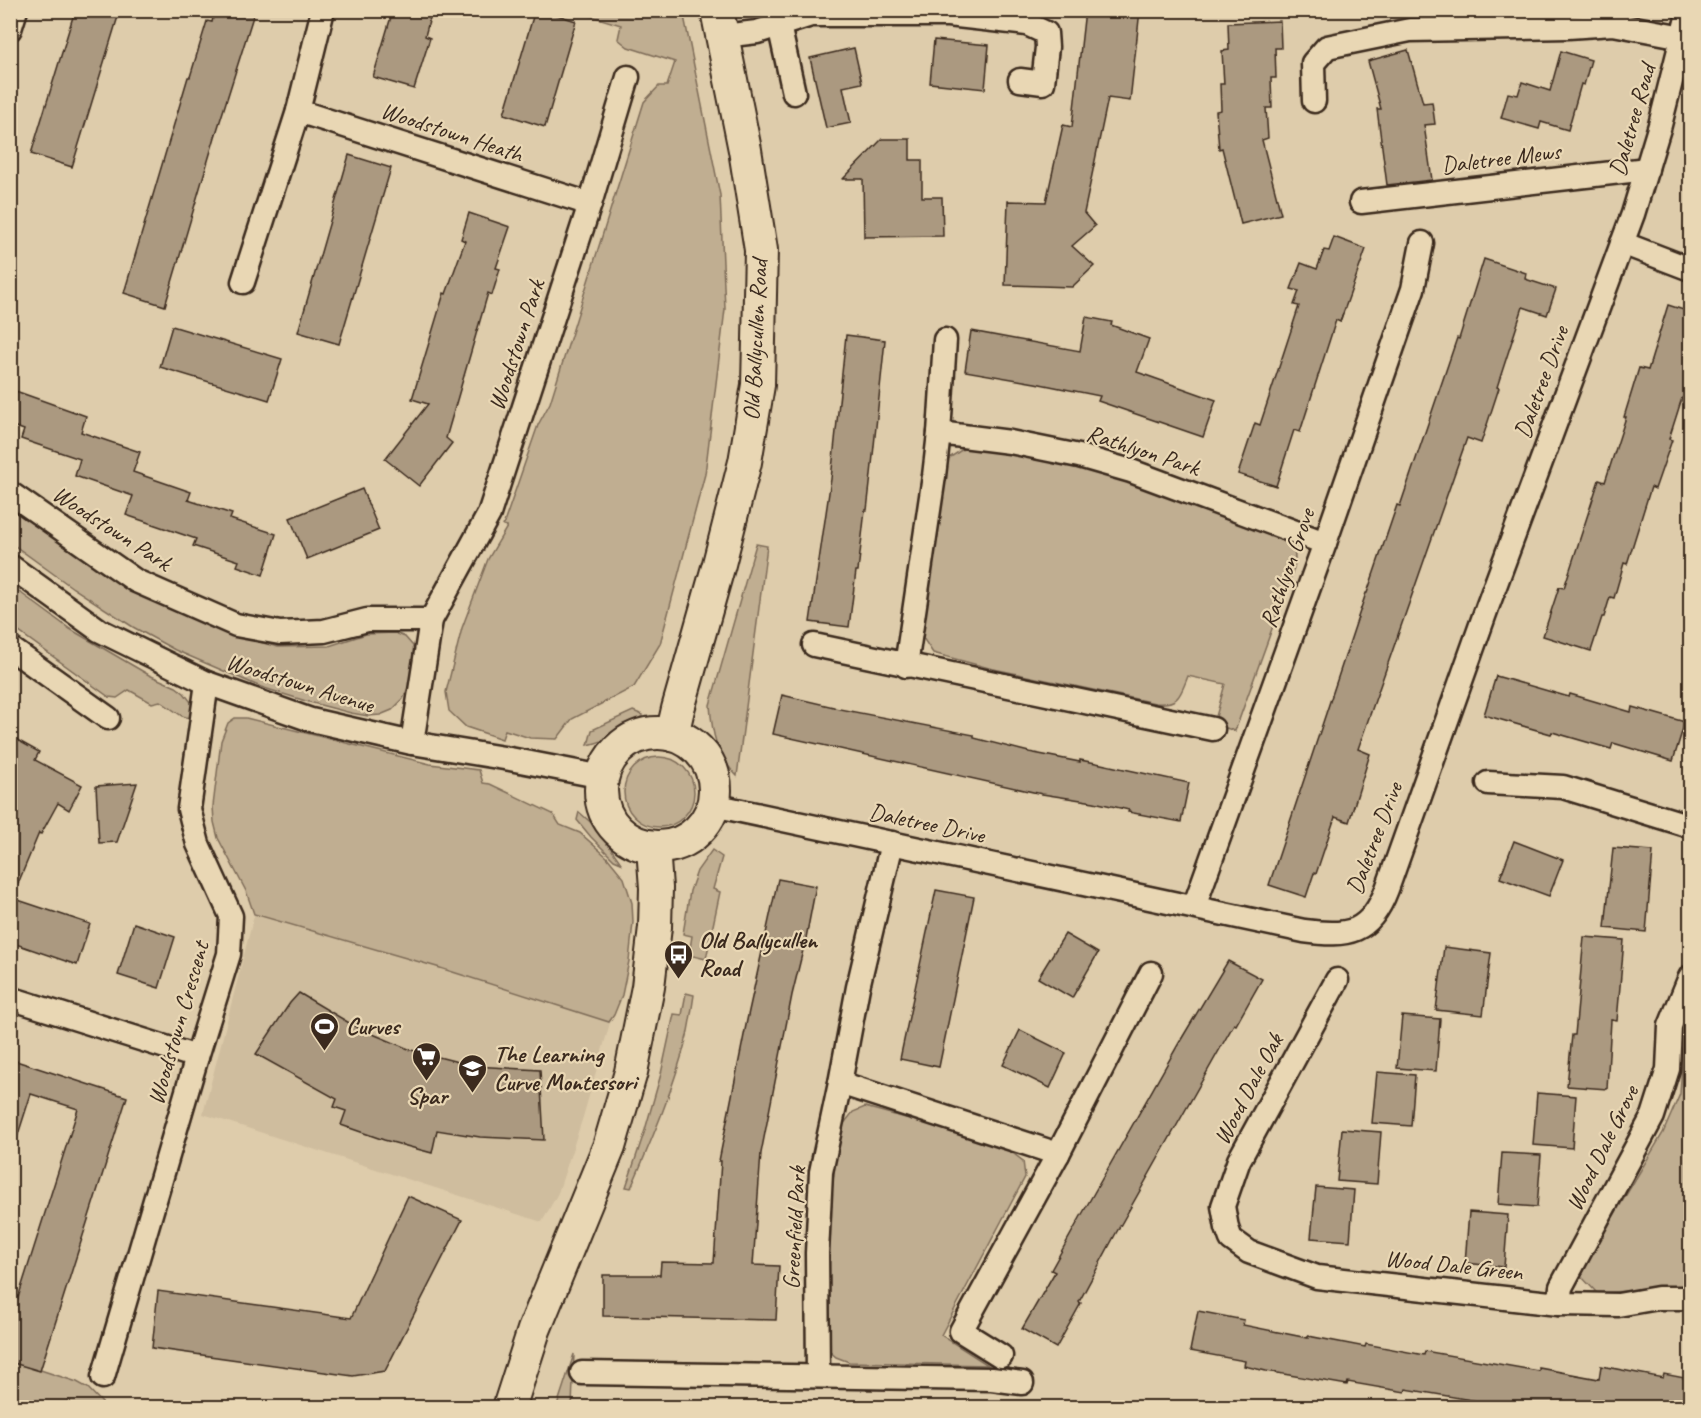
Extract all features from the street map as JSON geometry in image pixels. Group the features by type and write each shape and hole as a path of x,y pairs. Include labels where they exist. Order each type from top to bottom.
{"street":[{"path":"10,29 16,10"},
{"path":"243,282 298,111 323,10"},
{"name":"Daletree Road","path":"1622,243 1660,125 1689,10"},
{"path":"720,23 757,32 811,15 948,15 1026,24 1046,33 1047,47 1043,83 1020,81"},
{"name":"Old Ballycullen Road","path":"672,735 745,462 758,385 761,250 747,160 720,23"},
{"path":"1314,101 1313,63 1327,47 1410,30 1613,24 1683,37"},
{"path":"779,25 794,93"},
{"name":"Woodstown Park","path":"412,742 431,620 489,514 590,204 628,77"},
{"name":"Woodstown Heath","path":"298,111 590,204"},
{"name":"Daletree Mews","path":"1361,202 1647,169"},
{"name":"Rathlyon Grove","path":"1194,907 1325,543 1413,289 1422,243"},
{"path":"1622,243 1690,269"},
{"name":"Daletree Drive","path":"713,805 1329,935 1344,934 1365,924 1382,904 1492,594 1622,243"},
{"path":"906,666 939,433 945,340"},
{"name":"Rathlyon Park","path":"939,433 1010,442 1079,456 1131,471 1325,543"},
{"name":"Woodstown Park","path":"10,493 136,581 236,625 280,633 324,631 367,620 431,620"},
{"name":"Woodstown Avenue","path":"10,566 99,630 207,683 310,720 412,742 603,777"},
{"path":"814,645 1214,729"},
{"path":"10,648 108,718"},
{"name":"Woodstown Crescent","path":"103,1377 229,954 231,916 198,844 189,809 207,683"},
{"path":"654,733 672,735 687,741 700,751 710,765 715,781 715,797 711,814 701,829 687,840 671,846 653,848 634,842 618,832 607,815 601,797 603,777 609,760 629,742 654,733"},
{"path":"1488,783 1563,787 1690,826"},
{"name":"Greenfield Park","path":"818,1376 817,1253 821,1172 858,987 892,843"},
{"path":"510,1403 534,1330 609,1148 631,1072 648,987 655,927 656,888 653,848"},
{"path":"1001,1356 961,1331 1058,1154 1151,973"},
{"name":"Wood Dale Grove","path":"1559,1304 1561,1287 1653,1116 1668,1069 1670,1026 1690,977"},
{"name":"Wood Dale Oak","path":"1227,1228 1223,1206 1239,1160 1337,980"},
{"path":"10,998 197,1057"},
{"path":"840,1083 1058,1154"},
{"name":"Wood Dale Green","path":"1227,1228 1231,1239 1249,1252 1317,1277 1559,1304 1618,1305 1658,1298 1690,1298"},
{"path":"582,1373 993,1379 1022,1383"}],"shaded area":[{"path":"592,11 683,11 720,195 725,309 705,474 660,644 634,687 572,719 557,739 530,738 505,730 502,739 466,727 449,711 446,692 462,628 488,559 507,527 503,526 538,425 550,403 644,102 659,86 667,86 675,62 628,47 618,39 621,25 591,16"},
{"path":"994,448 1115,477 1283,537 1290,544 1295,554 1294,568 1235,731 1214,724 1225,684 1188,676 1178,698 1174,701 1155,703 989,668 933,653 923,638 920,618 946,460 963,449"},
{"path":"10,502 225,633 278,647 329,646 366,634 395,633 405,637 413,646 415,658 412,679 403,699 392,710 380,715 368,716 351,713 261,687 175,650 133,627 73,588 11,543"},
{"path":"756,544 767,546 737,776 724,760 716,743 710,705"},
{"path":"10,585 70,629 149,675 176,687 191,702 197,720 182,716 160,701 152,703 129,690 117,698 109,697 11,626"},
{"path":"633,711 643,715 618,734 588,745 592,730"},
{"path":"235,718 246,718 430,764 479,770 483,783 490,784 553,814 560,825 580,833 607,857 624,878 632,903 633,922 629,961 622,995 609,1022 437,967 254,914 246,891 218,838 214,822 213,806 221,741 228,723"},
{"path":"666,757 679,763 688,772 692,778 694,792 692,806 684,817 673,825 652,827 634,817 626,806 624,785 634,767 645,759"},
{"path":"579,812 596,827 621,863 614,860 577,820"},
{"path":"712,850 722,857 713,889 720,892 706,959 689,955 692,936 683,934 690,891 697,871"},
{"path":"257,904 614,1009 558,1193 542,1222 203,1114"},
{"path":"686,993 694,995 688,1031 676,1075 631,1188 626,1187 661,1074 674,1014 682,1015"},
{"path":"1690,1027 1690,1287 1597,1293 1579,1274 1663,1133 1680,1094 1683,1049"},
{"path":"865,1107 987,1140 1010,1151 1023,1161 1025,1177 941,1335 988,1365 849,1362 836,1357 828,1350 827,1235 836,1155 842,1126 853,1112"},
{"path":"574,1354 572,1407 557,1408 557,1406"},
{"path":"10,1360 77,1382 88,1388 106,1407 11,1407"}],"building":[{"path":"75,10 120,10 72,167 31,154"},
{"path":"215,10 255,10 165,306 124,293 188,77 190,77 207,21 212,22"},
{"path":"393,10 432,10 425,36 430,38 414,89 373,77"},
{"path":"535,10 542,10 576,21 545,127 504,114"},
{"path":"1085,10 1140,10 1130,101 1108,98 1084,213 1095,226 1072,246 1094,266 1072,287 1005,285 1008,201 1046,202 1063,125 1072,127"},
{"path":"1280,21 1281,48 1275,48 1276,78 1271,78 1272,108 1266,108 1268,138 1262,140 1281,214 1241,224 1222,148 1219,149 1216,111 1221,110 1220,84 1224,84 1222,51 1229,50 1228,23"},
{"path":"934,40 989,45 985,89 930,83"},
{"path":"854,48 862,83 843,87 851,123 826,128 810,58"},
{"path":"1408,50 1423,103 1432,102 1435,124 1424,125 1432,180 1387,185 1377,109 1381,109 1368,61"},
{"path":"1561,51 1591,60 1584,85 1581,84 1568,130 1541,122 1539,129 1501,118 1508,93 1518,95 1522,82 1550,91"},
{"path":"882,139 910,139 910,160 922,160 922,197 942,197 943,236 864,237 863,179 843,179"},
{"path":"349,155 391,168 339,344 298,332"},
{"path":"469,213 510,227 496,268 500,269 492,295 488,293 446,438 452,443 419,486 385,459 428,404 412,399 444,293 446,294 465,241 461,239"},
{"path":"1334,237 1366,249 1340,322 1336,320 1300,432 1294,430 1276,486 1238,474 1255,423 1260,425 1299,306 1294,305 1299,291 1291,289 1301,263 1317,269 1324,250 1329,251"},
{"path":"1484,259 1526,273 1525,279 1556,289 1547,315 1523,307 1481,443 1467,438 1358,749 1370,754 1349,822 1335,817 1306,897 1269,885 1366,593 1397,505 1400,506 1457,338 1459,339"},
{"path":"1668,305 1690,312 1690,379 1684,398 1682,398 1669,439 1672,440 1655,489 1651,487 1627,564 1624,563 1614,598 1610,597 1591,651 1543,636 1559,587 1564,588 1599,480 1605,482 1639,368 1648,370"},
{"path":"1086,317 1112,322 1111,325 1149,339 1137,372 1216,400 1203,437 1098,401 1100,396 965,371 971,331 1080,351"},
{"path":"172,326 282,359 269,400 160,367"},
{"path":"846,335 885,340 867,510 865,510 849,627 810,622 831,479"},
{"path":"10,389 86,416 81,432 140,452 133,472 191,492 188,500 232,514 230,519 276,534 263,575 237,566 239,561 193,546 196,539 126,515 133,496 75,476 80,459 21,439 24,430 10,425"},
{"path":"362,489 379,530 307,559 290,518"},
{"path":"1496,676 1569,697 1570,694 1631,712 1632,707 1685,722 1673,761 1613,743 1611,749 1484,715"},
{"path":"782,695 834,708 974,735 974,738 1029,752 1101,764 1189,783 1181,822 1128,812 1129,810 1094,802 1042,794 773,734"},
{"path":"10,736 39,752 35,760 82,785 69,810 58,803 41,834 39,833 12,898 90,924 77,965 10,942"},
{"path":"137,783 117,842 99,843 96,786"},
{"path":"1514,841 1563,860 1549,896 1500,878"},
{"path":"1613,848 1653,851 1646,932 1605,928"},
{"path":"778,879 816,886 761,1153 753,1265 779,1266 776,1320 603,1316 603,1275 660,1275 661,1262 714,1263 721,1161 719,1161"},
{"path":"936,890 974,897 939,1067 900,1059"},
{"path":"134,923 175,937 159,988 118,975"},
{"path":"1065,934 1098,953 1072,998 1038,978"},
{"path":"1584,937 1624,940 1617,1021 1611,1020 1607,1089 1567,1086 1572,1035 1575,1035"},
{"path":"1444,947 1491,953 1483,1015 1436,1010"},
{"path":"1228,961 1262,979 1236,1025 1234,1024 1115,1235 1056,1348 1022,1329 1055,1272 1051,1270 1081,1216"},
{"path":"299,993 356,1027 411,1050 474,1066 540,1070 544,1140 480,1137 437,1130 432,1153 341,1125 346,1111 334,1107 337,1099 256,1054"},
{"path":"1402,1016 1440,1019 1436,1071 1397,1068"},
{"path":"1020,1030 1066,1053 1050,1088 1003,1065"},
{"path":"10,1059 127,1097 40,1371 10,1362 10,1323 78,1109 31,1094 15,1144 10,1143"},
{"path":"1377,1072 1415,1075 1411,1126 1372,1123"},
{"path":"1537,1093 1576,1096 1572,1148 1533,1145"},
{"path":"1342,1129 1381,1132 1377,1184 1337,1181"},
{"path":"1502,1153 1541,1155 1537,1207 1498,1204"},
{"path":"1316,1187 1354,1190 1350,1241 1311,1238"},
{"path":"408,1196 462,1220 385,1371 353,1376 152,1348 158,1291 351,1318"},
{"path":"1469,1212 1508,1215 1504,1267 1465,1263"},
{"path":"1198,1311 1244,1320 1243,1325 1365,1347 1366,1344 1424,1355 1425,1351 1599,1379 1601,1366 1663,1378 1664,1374 1690,1379 1690,1407 1513,1407 1406,1389 1405,1392 1348,1382 1347,1385 1266,1371 1244,1366 1245,1361 1190,1351"}],"place":[{"name":"Old Ballycullen Road","path":"678,980"},
{"name":"Curves","path":"325,1052"},
{"name":"Spar","path":"427,1082"},
{"name":"The Learning Curve Montessori","path":"473,1094"}]}
